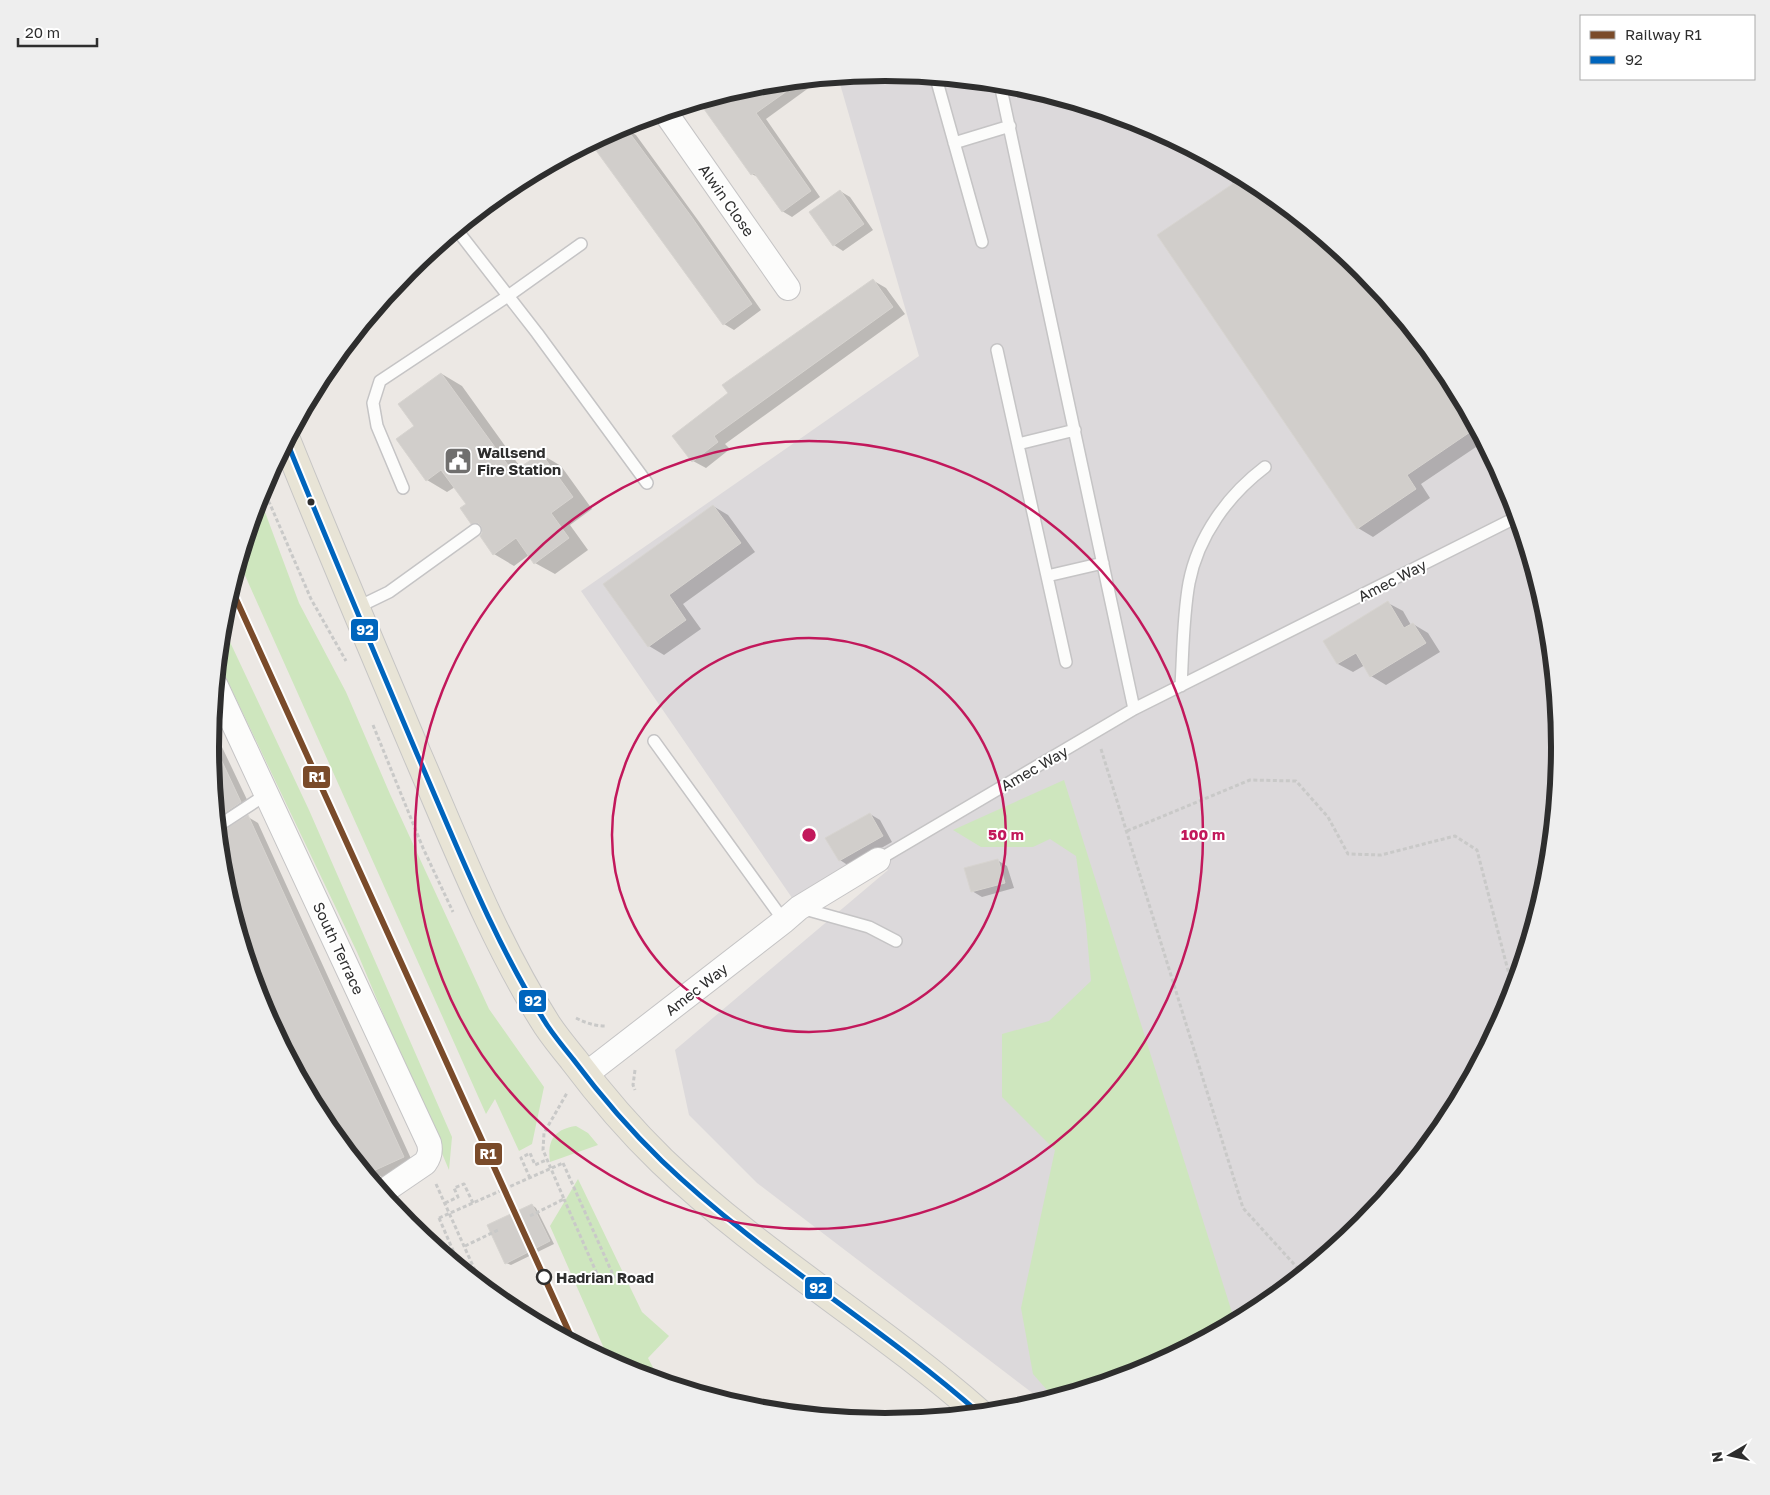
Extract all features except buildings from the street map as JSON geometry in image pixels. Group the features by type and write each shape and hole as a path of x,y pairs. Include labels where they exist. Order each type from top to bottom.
{"main road":[{"path":"290,448 355,608 484,911 519,979 549,1028 576,1084 618,1114 661,1160 760,1245 907,1353 973,1408"}],"street":[{"name":"Alwin Close","path":"669,118 788,288"},
{"name":"South Terrace","path":"221,696 429,1143 431,1149 426,1163 386,1189"},
{"name":"Amec Way","path":"576,1084 792,914 878,860"}],"lane":[{"path":"938,84 982,242"},
{"path":"1002,92 1134,709"},
{"path":"954,143 1010,126"},
{"path":"461,235 647,483"},
{"path":"403,488 377,426 373,403 380,381 508,296 581,244"},
{"path":"997,350 1066,662"},
{"path":"1018,444 1075,430"},
{"path":"1181,686 1188,597 1197,557 1205,538 1224,507 1248,480 1265,467"},
{"name":"Amec Way","path":"878,860 1134,709 1511,521"},
{"path":"355,608 389,592 475,530"},
{"path":"1047,576 1103,563"},
{"path":"654,742 792,914 869,927 896,941"},
{"path":"223,823 267,794"}],"path":[{"path":"1096,732 1244,1208 1299,1269"},
{"path":"1126,831 1250,780 1296,781 1328,816 1348,854 1381,855 1455,836 1477,850 1510,978"},
{"path":"455,1256 439,1218 530,1178 563,1163 614,1277 601,1283 564,1199 546,1160 543,1150 544,1133 576,1084"},
{"path":"530,1178 520,1158 530,1154 535,1165 546,1160"},
{"path":"434,1180 477,1274"},
{"path":"445,1203 458,1197 454,1188 464,1184 473,1203"},
{"path":"530,1216 564,1199"},
{"path":"465,1246 498,1230"}],"shaded area":[{"path":"885,81 929,83 1015,94 1099,117 1140,132 1180,150 1255,194 1291,219 1356,276 1414,342 1462,414 1483,453 1501,493 1529,575 1546,661 1550,704 1550,791 1546,834 1529,920 1501,1002 1483,1042 1439,1118 1414,1153 1356,1219 1291,1276 1255,1301 1180,1345 1140,1363 1099,1378 1036,1396 757,1183 689,1115 675,1050 888,870 879,860 799,908 581,591 919,356 840,83"}],"green space":[{"path":"263,508 299,603 346,692 390,794 489,1009 544,1087 532,1144 519,1151 495,1099 486,1114 243,570"},
{"path":"228,638 309,810 452,1137 449,1170 357,952 223,672"},
{"path":"1064,780 1233,1315 1180,1345 1140,1363 1049,1393 1033,1374 1021,1308 1055,1150 1002,1097 1002,1034 1049,1021 1091,981 1086,925 1076,856 1050,839 1033,847 981,847 953,830"},
{"path":"576,1126 588,1133 598,1145 550,1162 550,1148 554,1137 562,1130"},
{"path":"578,1179 642,1312 669,1336 648,1358 655,1372 606,1352 550,1226"}],"rail line":[{"name":"R1","path":"236,599 570,1334"}],"transit line":[{"name":"92","path":"290,448 384,676 477,892 510,960 550,1029 627,1125 662,1161 739,1228 901,1349 973,1408"}],"place":[{"name":"Wallsend Fire Station","path":"458,461"},
{"name":"Hadrian Road","path":"544,1277"}]}
